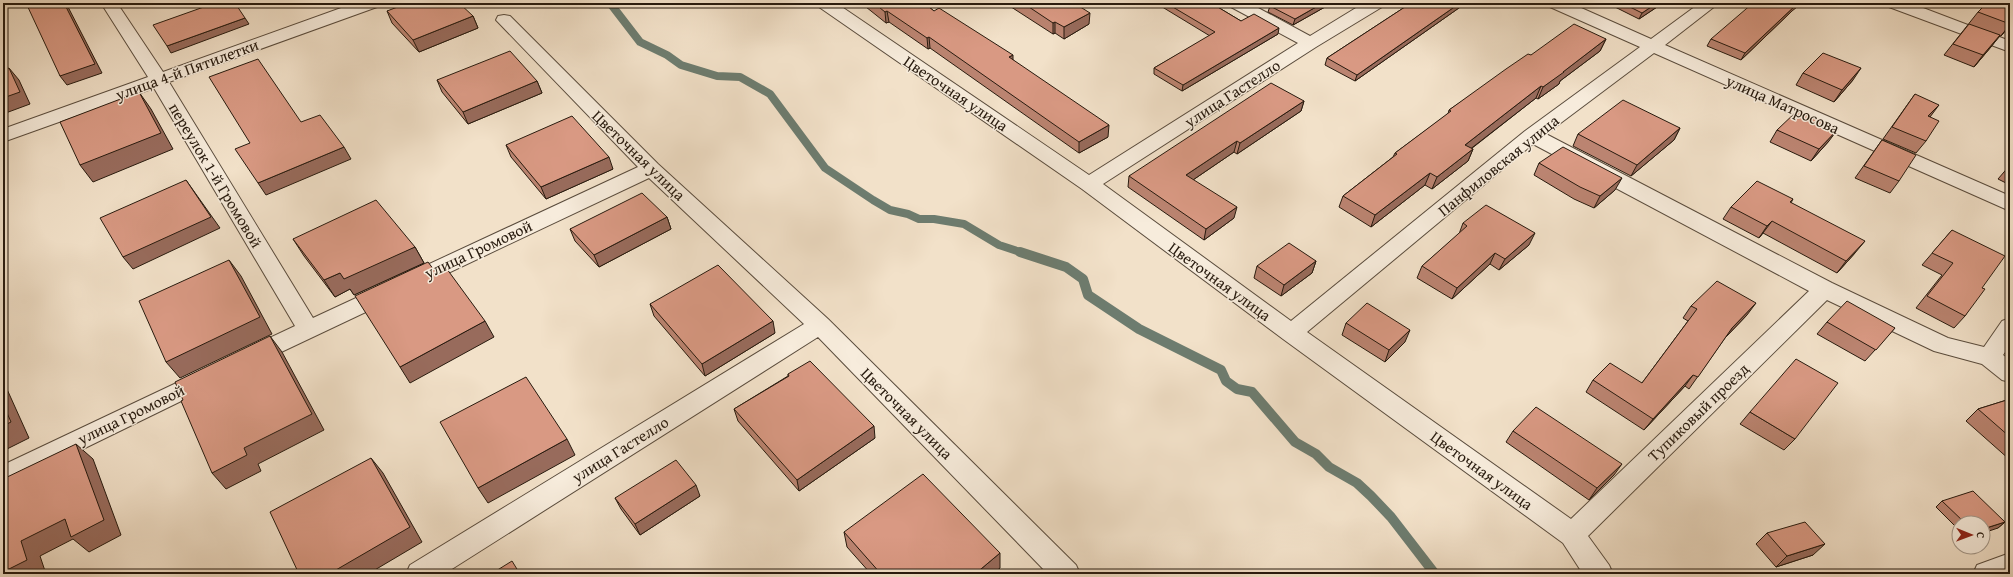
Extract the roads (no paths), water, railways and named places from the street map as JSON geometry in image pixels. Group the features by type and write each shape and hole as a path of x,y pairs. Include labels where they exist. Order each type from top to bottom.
{"street":[{"name":"переулок 1-й Громовой","path":"109,3 158,79 308,328"},
{"name":"улица 4-й Пятилетки","path":"3,136 371,3"},
{"name":"Цветочная улица","path":"825,3 1089,184 1291,333 1572,535 1599,574"},
{"path":"1238,3 1310,43"},
{"name":"улица Гастелло","path":"1089,184 1310,43 1376,3"},
{"name":"улица Матросова","path":"1556,3 2010,204"},
{"name":"Панфиловская улица","path":"1291,333 1532,136 1711,3"},
{"path":"1895,3 2010,47"},
{"name":"Цветочная улица","path":"504,20 651,169 820,325 1057,571"},
{"path":"1532,136 1824,289 1942,345 1989,357 2010,373"},
{"name":"улица Громовой","path":"3,477 308,328 651,169"},
{"name":"Тупиковый проезд","path":"1572,535 1824,289"},
{"name":"улица Гастелло","path":"420,574 820,325"},
{"path":"1989,357 2010,327"},
{"path":"1987,574 2010,565"}],"waterway":[{"path":"610,3 640,42 667,55 681,65 717,76 740,77 770,94 825,168 873,200 890,210 908,214 919,219 934,219 964,224 999,245 1020,252"},
{"path":"1020,252 1066,267 1083,279 1088,295 1139,329 1221,370 1226,381 1237,389 1252,392 1295,442 1316,454 1329,467 1357,483 1371,496 1391,517 1435,574"}]}
